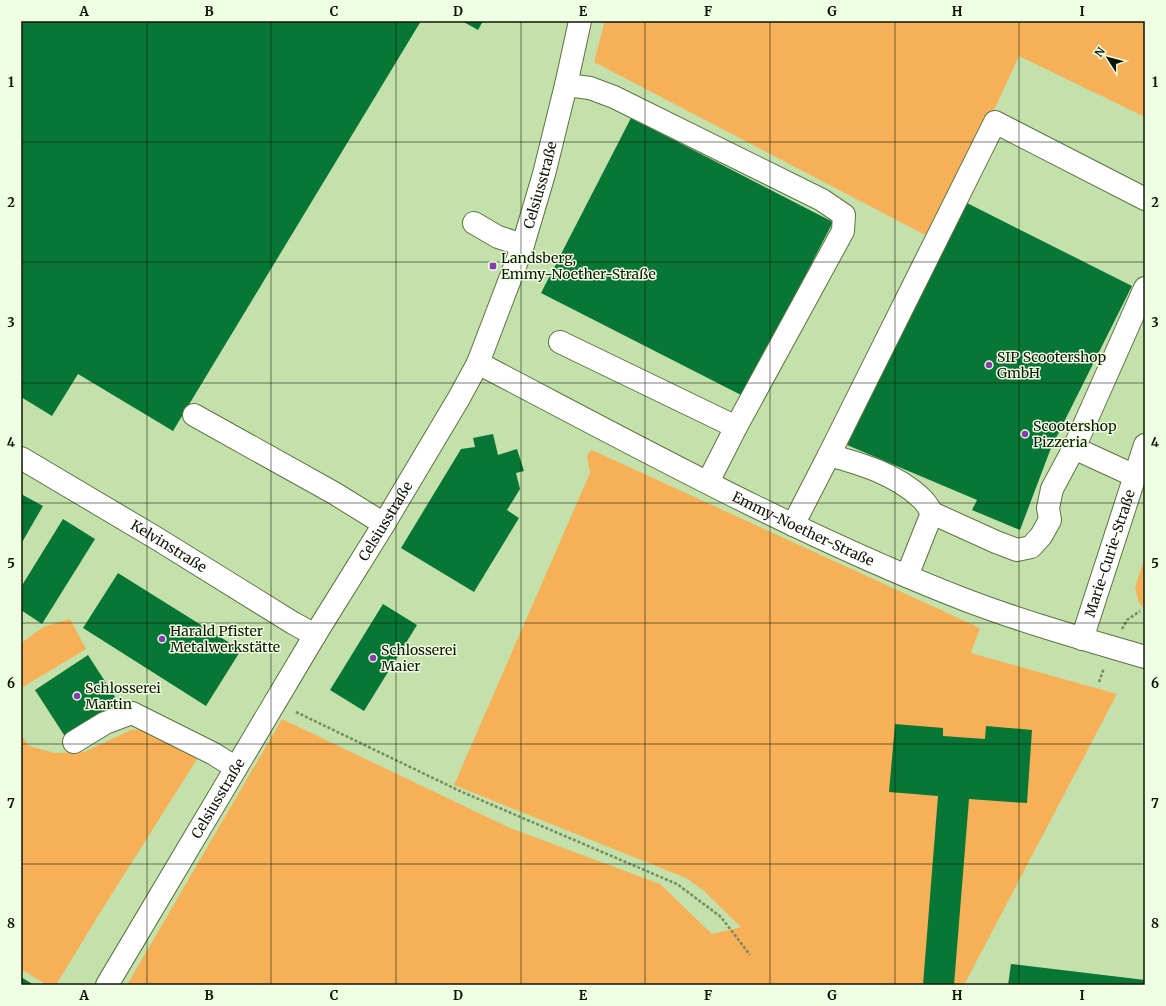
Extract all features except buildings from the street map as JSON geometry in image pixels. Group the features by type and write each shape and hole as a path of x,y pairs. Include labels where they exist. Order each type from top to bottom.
{"street":[{"name":"Celsiusstraße","path":"107,985 315,635 384,524 459,398 478,362 523,245 544,174 580,21"},
{"path":"566,84 596,90 621,100 822,200 844,215 843,232 801,305 708,482"},
{"path":"793,525 995,122 1145,199"},
{"path":"474,223 498,237 523,245"},
{"path":"829,455 867,466 902,484 922,498 932,512 996,542 1017,550 1031,547 1042,536 1050,520 1048,508 1052,488 1074,448 1145,288"},
{"path":"560,342 736,427"},
{"name":"Emmy-Noether-Straße","path":"478,362 793,525 907,576 1022,620 1145,657"},
{"path":"194,415 334,493 384,524"},
{"name":"Marie-Curie-Straße","path":"1082,639 1145,445"},
{"path":"1074,448 1135,476"},
{"name":"Kelvinstraße","path":"21,458 315,635"},
{"path":"907,576 932,512"},
{"path":"74,742 105,723 132,713 214,754 236,768"}],"path":[{"path":"275,702 462,792 677,884 721,918 750,955"}],"shaded area":[{"path":"605,21 1145,21 1145,117 1019,56 931,238 594,62"},
{"path":"592,450 980,628 971,653 1117,694 964,985 127,985 282,719 510,828 660,884 712,934 741,927 702,889 686,878 454,785 590,473 587,455"},
{"path":"1145,556 1145,608 1139,603 1135,588"},
{"path":"70,619 86,649 21,688 21,643 45,626"},
{"path":"143,729 199,756 56,985 47,985 21,969 21,735 29,746 55,753 84,752 131,730"}],"place":[{"name":"Landsberg, Emmy-Noether-Straße","path":"493,266"},
{"name":"SIP Scootershop GmbH","path":"989,365"},
{"name":"Scootershop Pizzeria","path":"1025,434"},
{"name":"Harald Pfister Metalwerkstätte","path":"162,639"},
{"name":"Schlosserei Maier","path":"373,658"},
{"name":"Schlosserei Martin","path":"77,696"}]}
